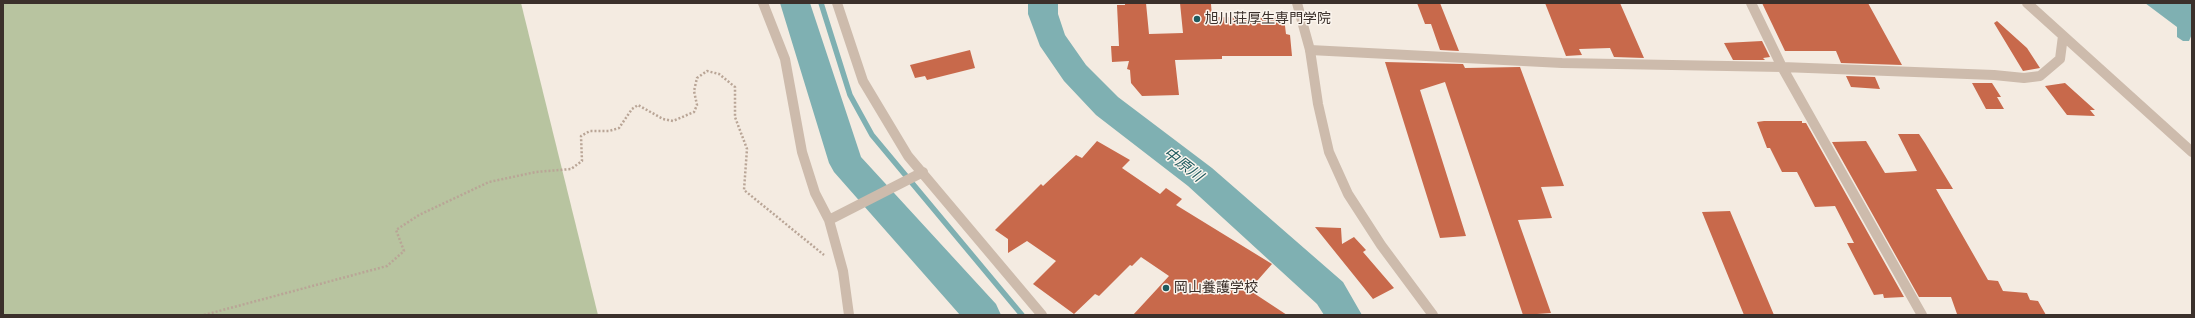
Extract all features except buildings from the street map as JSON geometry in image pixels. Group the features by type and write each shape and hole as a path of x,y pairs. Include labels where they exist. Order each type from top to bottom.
{"street":[{"path":"762,3 771,20 785,58 802,152 815,193 833,218 843,271 849,315"},
{"path":"837,3 863,81 919,174 1042,315"},
{"path":"1297,3 1310,50 1318,104 1329,152 1348,194 1381,245 1433,315"},
{"path":"1751,3 1782,67 1922,315"},
{"path":"2027,3 2192,152"},
{"path":"1310,50 1562,63 1782,67 2029,77 2040,76 2060,59 2063,36"},
{"path":"833,218 919,174"}],"path":[{"path":"204,315 387,266 404,251 396,230 419,215 489,182 536,172 571,169 582,161 581,136 590,131 609,131 619,128 632,109 638,105 663,120 673,121 694,112 697,105 694,91 697,78 707,71 719,74 735,87 735,117 747,149 744,190 843,271"}],"green space":[{"path":"3,3 521,3 598,315 3,315"}],"water":[{"path":"2145,3 2192,3 2192,34 2189,41 2183,41 2177,37 2177,27"}],"waterway":[{"path":"795,3 846,163 983,315"},
{"path":"821,3 850,95 872,135 1022,315"},
{"name":"中原川","path":"1043,3 1043,14 1051,38 1075,73 1107,106 1176,157 1200,177 1330,293 1344,315"}],"place":[{"name":"旭川荘厚生専門学院","path":"1197,19"},
{"name":"岡山養護学校","path":"1166,288"}]}
